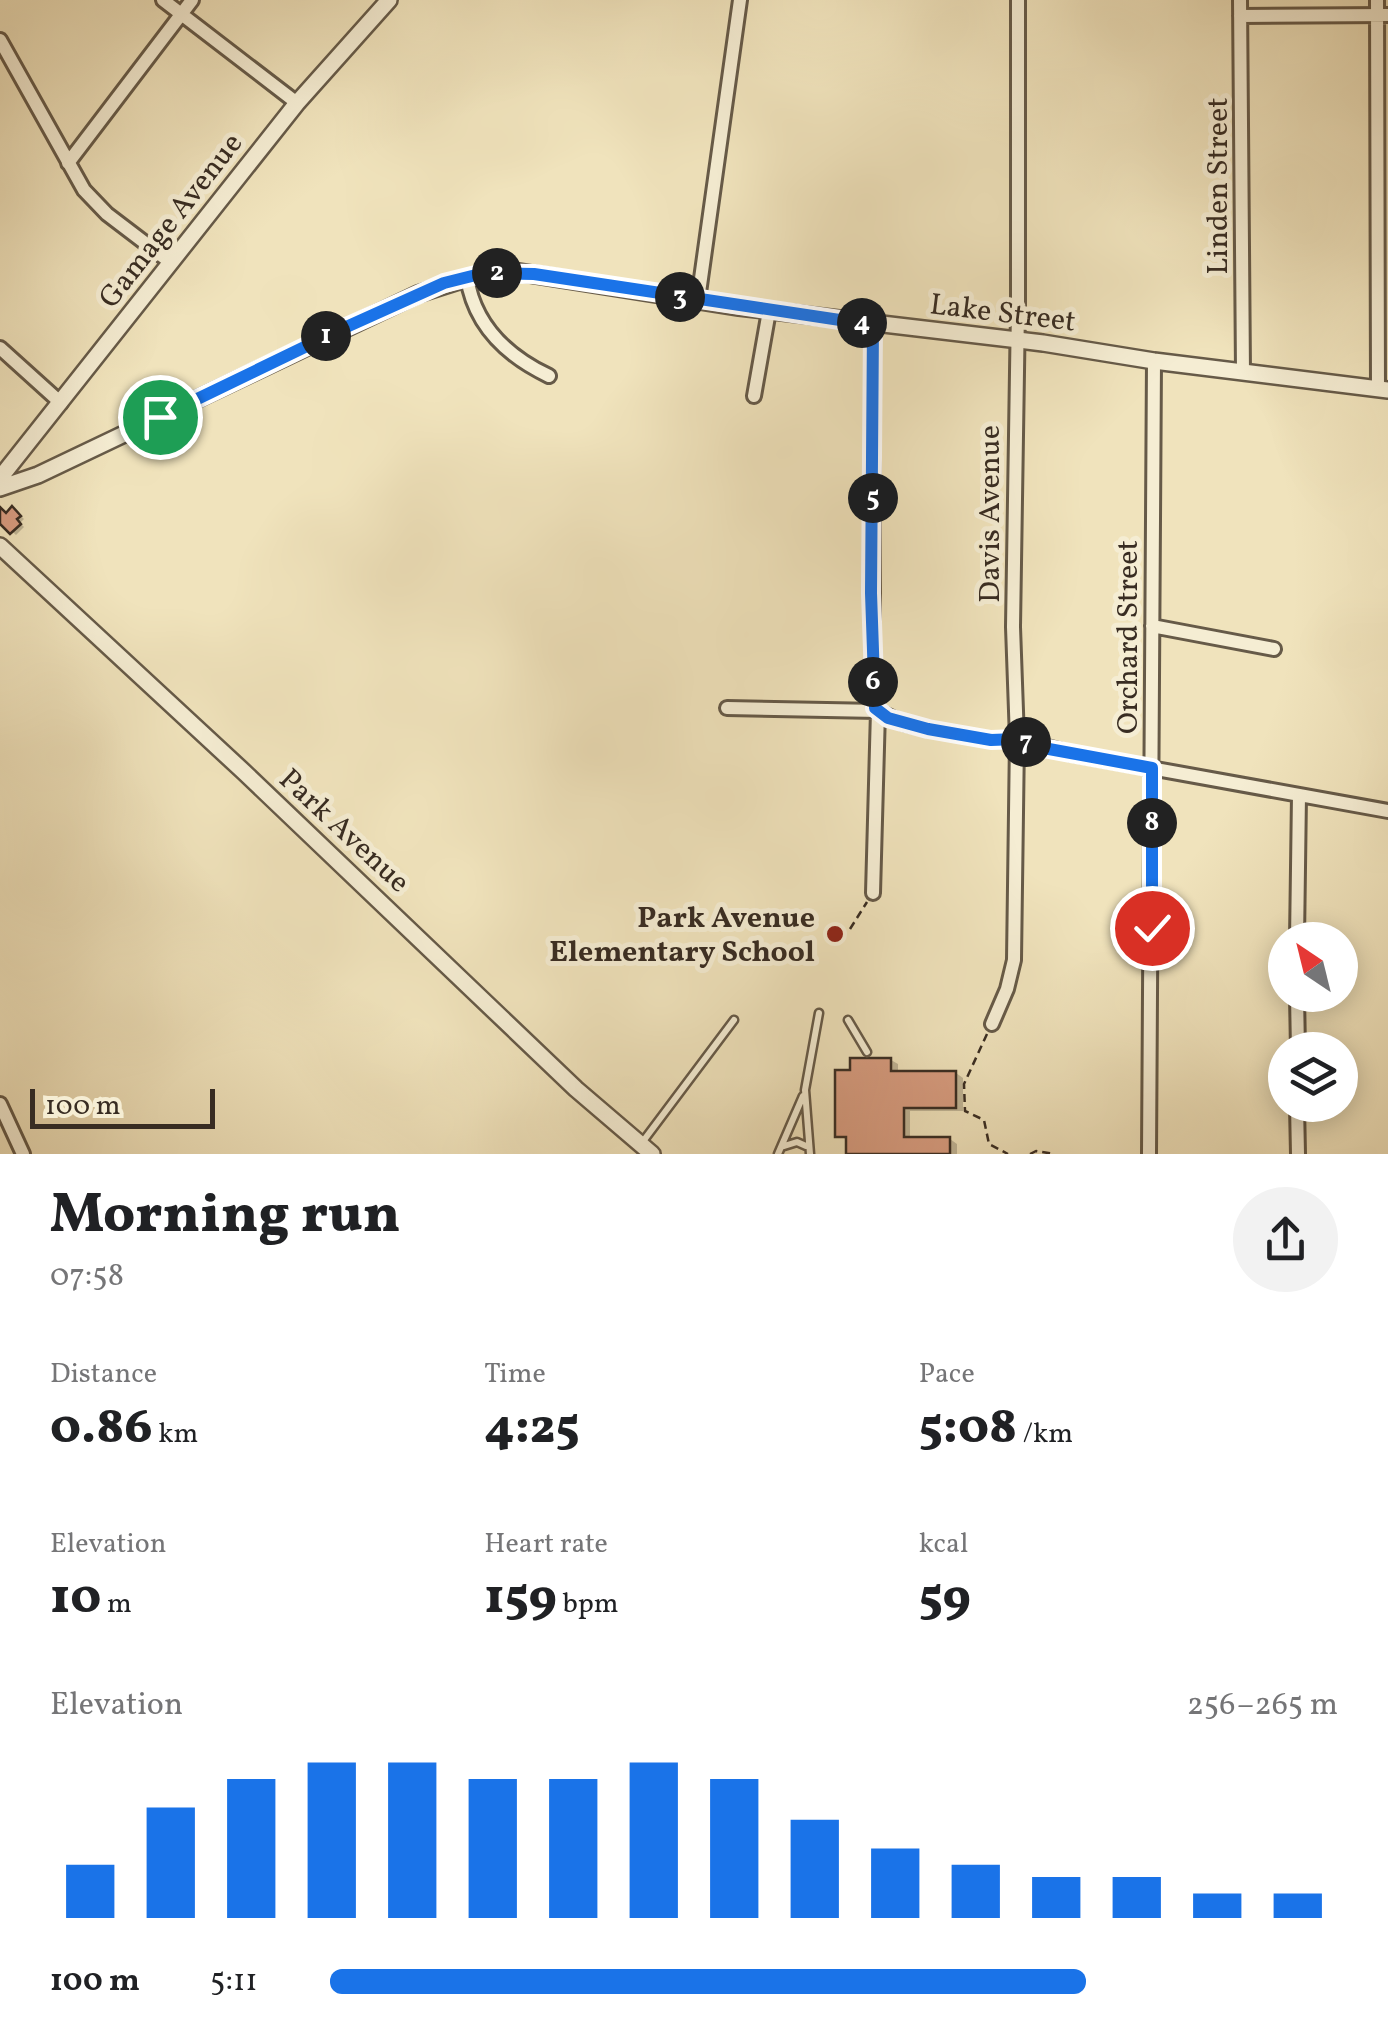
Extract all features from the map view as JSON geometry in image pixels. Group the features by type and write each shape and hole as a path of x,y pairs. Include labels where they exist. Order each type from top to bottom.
{"street":[{"path":"162,0 297,103"},
{"path":"68,164 192,0"},
{"name":"Gamage Avenue","path":"0,478 297,103 388,0"},
{"path":"698,300 740,0"},
{"name":"Davis Avenue","path":"992,1024 1008,989 1014,960 1018,0"},
{"name":"Linden Street","path":"1240,0 1242,372"},
{"path":"1377,0 1382,16 1383,390"},
{"path":"1240,16 1382,16"},
{"path":"0,40 84,190 107,214 170,262"},
{"name":"Lake Street","path":"0,488 38,474 418,294 467,277 518,272 769,311 1383,390"},
{"path":"467,277 472,302 494,338 549,376"},
{"path":"754,396 769,311"},
{"path":"873,325 871,593 873,696 878,711 873,892"},
{"path":"0,348 61,403"},
{"name":"Orchard Street","path":"1150,1154 1154,361"},
{"name":"Park Avenue","path":"0,546 576,1089 646,1149"},
{"path":"1152,626 1274,649"},
{"path":"727,708 878,711 902,723 950,734 1017,739 1038,747 1388,811"},
{"path":"1297,922 1298,794"},
{"path":"0,1104 23,1154"},
{"path":"1298,1122 1298,1154"}],"lane":[{"path":"779,1150 805,1090 819,1013"},
{"path":"646,1149 734,1020"},
{"path":"848,1020 867,1052"},
{"path":"805,1090 808,1150"},
{"path":"779,1150 797,1142 808,1150"}],"path":[{"path":"850,929 873,892"},
{"path":"992,1024 964,1084 965,1111 984,1120 989,1144 1008,1154"},
{"path":"1030,1154 1053,1154"}],"building":[{"path":"12,506 21,516 17,519 21,524 10,534 0,524 0,507 6,513"},
{"path":"850,1058 891,1058 891,1071 956,1071 956,1108 904,1108 904,1137 950,1137 950,1154 846,1154 846,1137 835,1137 835,1070 850,1070"}],"place":[{"name":"Park Avenue Elementary School","path":"835,934"}],"route":[{"path":"160,417 418,294 484,273 534,274 873,325 871,593 875,708 888,718 928,729 991,740 1017,739 1038,747 1152,768 1152,928"}]}
